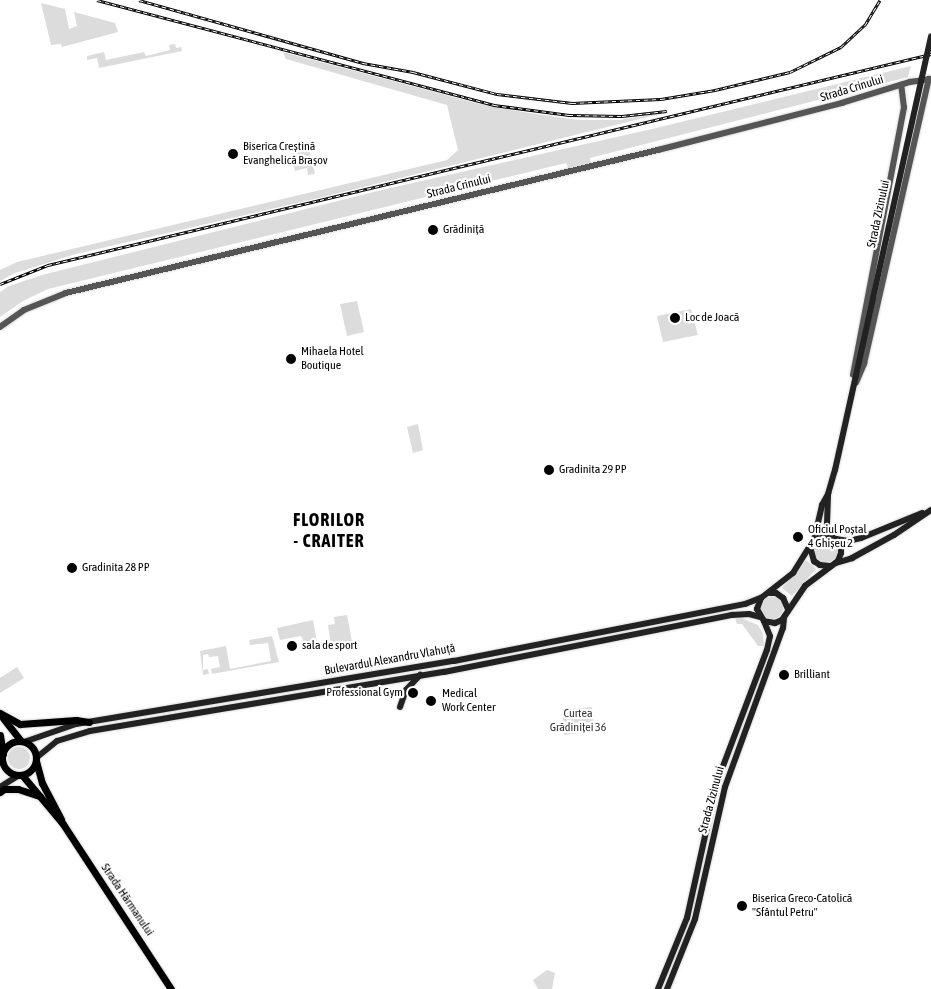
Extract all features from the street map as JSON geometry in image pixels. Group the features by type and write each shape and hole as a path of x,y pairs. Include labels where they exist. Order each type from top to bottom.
{"main road":[{"name":"Strada Zizinului","path":"834,537 827,526 828,494 931,36"},
{"name":"Strada Zizinului","path":"812,543 822,505 828,494"},
{"path":"834,537 841,545 841,553 832,564 805,586 788,609 784,618 775,623 762,619 757,610 761,598 770,593 792,573 812,543 822,535 834,537 848,541 862,538 909,517 929,511"},
{"path":"812,543 810,554 814,561 820,565 832,564 852,558 894,535 929,511"},
{"path":"770,593 781,596 788,609"},
{"name":"Bulevardul Alexandru Vlahuță","path":"22,742 89,722 436,664 736,606 761,598"},
{"name":"Bulevardul Alexandru Vlahuță","path":"36,760 57,741 90,731 420,675 732,615 749,614 762,619"},
{"name":"Strada Zizinului","path":"667,989 695,919 725,787 783,628 784,618"},
{"name":"Strada Zizinului","path":"658,989 687,918 717,782 767,650 770,636 762,619"},
{"path":"400,707 406,690 420,675"},
{"path":"0,714 20,724 76,720 89,722"},
{"path":"0,714 22,742 33,748 36,760 30,771 0,787"},
{"path":"0,736 2,759 8,771 20,775"},
{"path":"2,759 11,743 22,742"},
{"name":"Strada Hărmanului","path":"36,760 42,783 63,824 171,989"},
{"name":"Strada Hărmanului","path":"20,775 63,824"},
{"path":"0,792 4,789 18,790 40,796"}],"street":[{"name":"Strada Crinului","path":"0,327 33,306 66,293 658,150 842,104 901,85 930,79"},
{"name":"Strada Zizinului","path":"851,398 864,364 930,79"},
{"name":"Strada Zizinului","path":"851,398 857,348 904,108 901,85"}],"green space":[{"path":"41,3 65,9 69,29 77,26 74,12 115,23 118,32 62,47 61,44 51,45"},
{"path":"175,44 176,48 181,47 182,51 99,68 97,58 87,60 87,56 104,52 106,60 144,52 146,56 170,50 169,45"},
{"path":"283,52 480,104 523,112 578,120 619,120 668,112 319,198 76,254 15,273 0,281 0,270 17,262 447,160 458,150 447,105 286,59"},
{"path":"911,66 908,77 590,158 591,164 569,169 566,163 48,289 23,301 0,317 0,292 9,286 42,275 386,189 652,129"},
{"path":"309,150 315,174 308,175 307,168 295,171 291,154"},
{"path":"357,301 364,332 347,336 340,304"},
{"path":"691,309 698,335 663,342 657,316"},
{"path":"418,424 423,450 413,453 407,427"},
{"path":"826,538 834,542 838,550 834,558 826,562 818,558 814,550 818,542"},
{"path":"806,560 816,569 792,596 782,588"},
{"path":"772,597 780,600 783,608 780,616 772,619 764,616 761,608 764,600"},
{"path":"347,615 352,642 331,645 328,625 335,624 334,617"},
{"path":"741,618 758,625 763,634 764,646 758,646 742,624 737,624 735,619"},
{"path":"313,620 318,648 308,650 301,636 280,640 277,628"},
{"path":"272,636 279,662 212,674 211,669 220,667 218,656 209,657 208,654 203,655 203,670 208,669 209,674 203,675 200,651 226,646 230,669 271,661 268,643 250,645 249,640"},
{"path":"17,667 24,678 0,693 0,678"},
{"name":"Curtea Grădiniței 36","path":"592,707 594,731 564,735 562,710"},
{"path":"19,747 27,750 30,758 27,766 19,769 11,766 8,758 11,750"},
{"path":"547,970 555,973 552,989 538,989 533,980"}],"railway":[{"path":"97,0 494,105 569,115 622,116 667,111"},
{"path":"139,0 363,63 413,72 497,94 572,103 661,99 715,90 790,72 841,47 865,25 880,0"},
{"path":"0,284 48,265 931,54"}],"place":[{"name":"Biserica Creștină Evanghelică Brașov","path":"233,154"},
{"name":"Grădiniță","path":"433,230"},
{"name":"Loc de Joacă","path":"675,318"},
{"name":"Mihaela Hotel Boutique","path":"291,359"},
{"name":"Gradinita 29 PP","path":"549,470"},
{"name":"Oficiul Poștal 4 Ghișeu 2","path":"798,537"},
{"name":"Gradinita 28 PP","path":"72,568"},
{"name":"sala de sport","path":"292,646"},
{"name":"Brilliant","path":"784,675"},
{"name":"Professional Gym","path":"413,693"},
{"name":"Medical Work Center","path":"431,701"},
{"name":"Biserica Greco-Catolică \"Sfântul Petru\"","path":"742,906"}],"district":[{"name":"FLORILOR - CRAITER","path":"329,531"}]}
